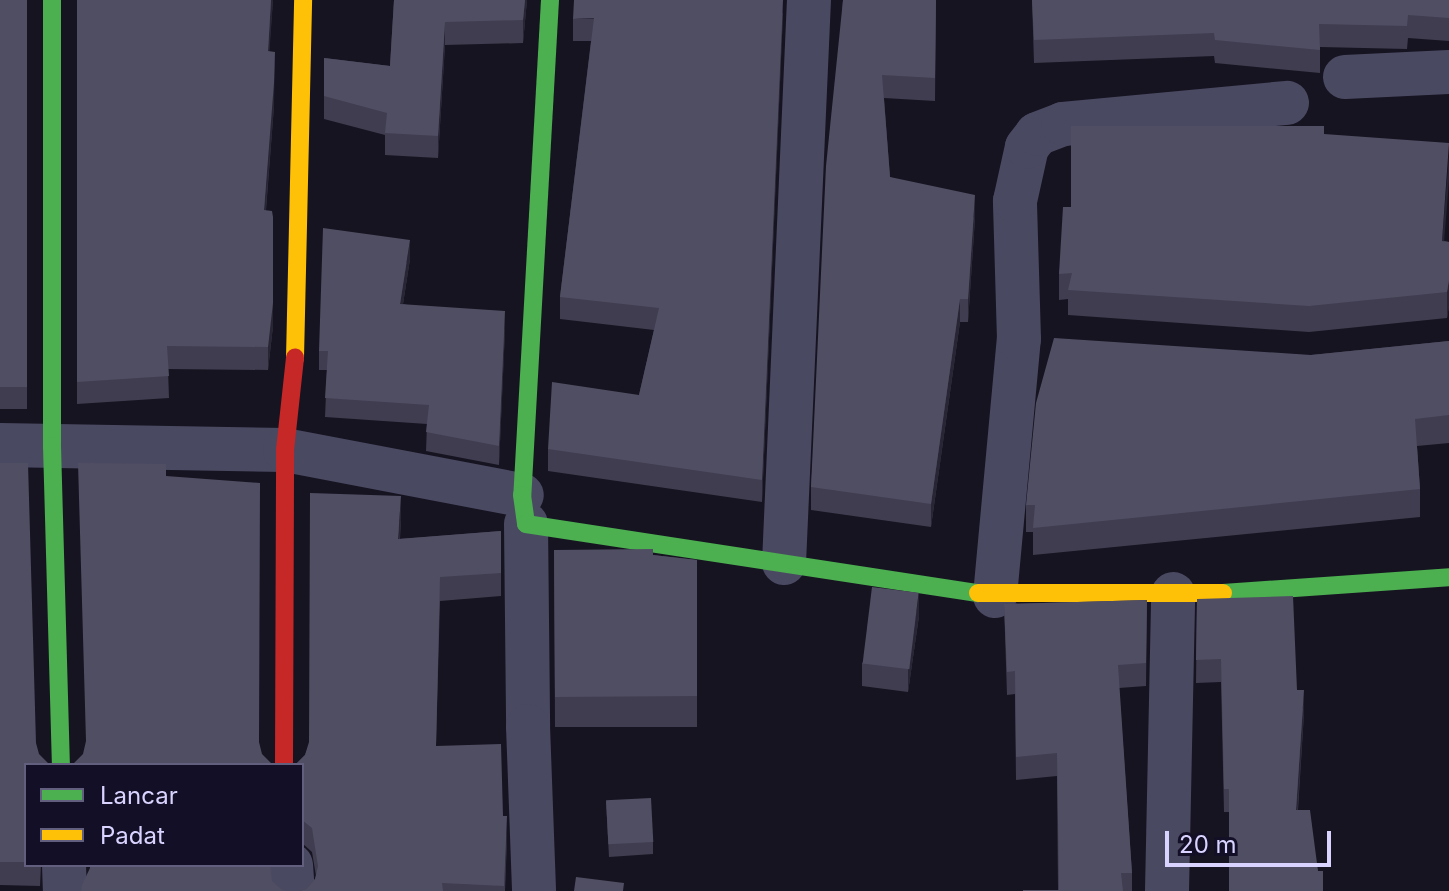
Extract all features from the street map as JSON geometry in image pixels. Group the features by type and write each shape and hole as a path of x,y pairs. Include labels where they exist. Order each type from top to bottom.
{"street":[{"path":"52,0 52,446 61,763"},
{"path":"284,763 285,450 298,327 299,87 303,0"},
{"path":"534,891 524,510 550,0"},
{"path":"784,563 809,0"},
{"path":"1345,77 1449,72"},
{"path":"995,596 1019,339 1015,201 1027,147 1037,134 1063,124 1287,103"},
{"path":"1019,339 1062,341"},
{"path":"0,445 285,450 524,510 784,563 995,596 1173,594 1449,577"},
{"path":"1167,891 1173,594"},
{"path":"64,867 65,891"},
{"path":"291,867 293,891"}],"building":[{"path":"0,0 27,0 27,387 0,387"},
{"path":"77,0 271,0 268,51 275,52 274,83 264,210 272,211 273,217 273,303 268,347 167,346 169,376 77,382"},
{"path":"394,0 525,0 523,20 445,22 438,136 385,133 387,113 324,96 324,58 390,66"},
{"path":"574,0 783,0 762,480 548,449 552,382 639,395 659,308 560,297 594,18 573,19"},
{"path":"843,0 936,0 935,78 882,75 890,177 975,195 968,299 960,299 931,504 811,487 826,166"},
{"path":"1032,0 1449,0 1449,18 1408,15 1407,26 1319,24 1320,50 1215,40 1214,33 1034,40"},
{"path":"1071,126 1324,126 1324,134 1449,143 1442,241 1449,242 1447,292 1309,306 1068,290 1072,273 1059,274 1063,207 1071,207"},
{"path":"323,228 410,240 400,304 505,311 499,446 426,432 429,405 325,398 328,351 319,351"},
{"path":"1054,338 1311,355 1449,341 1449,415 1415,419 1420,489 1033,528 1035,505 1026,505 1036,403"},
{"path":"0,463 28,463 36,743 39,754 48,763 24,763 24,862 0,862"},
{"path":"78,463 166,464 166,476 260,483 259,742 262,754 271,763 74,763 83,754 86,741"},
{"path":"310,493 401,496 398,539 501,531 501,573 440,577 436,746 501,744 503,816 507,816 504,886 442,883 443,891 300,891 315,879 318,866 312,828 304,822 304,763 297,763 305,755 309,742"},
{"path":"653,549 653,555 697,560 697,696 555,697 554,550"},
{"path":"872,587 919,593 909,669 863,663"},
{"path":"1293,596 1297,690 1304,690 1296,810 1310,810 1318,871 1323,871 1323,891 1229,891 1229,789 1224,789 1221,659 1196,660 1197,599"},
{"path":"1147,600 1146,663 1118,665 1132,873 1121,873 1123,891 1023,891 1059,890 1057,753 1016,757 1015,671 1007,672 1004,604"},
{"path":"651,798 653,842 608,844 606,800"},
{"path":"270,867 272,881 286,891 81,891 90,868"},
{"path":"576,877 624,883 623,891 574,891"}],"traffic: fast":[{"path":"52,0 52,446 61,763"},
{"path":"550,0 522,495 526,524 978,593"},
{"path":"1223,593 1449,577"}],"traffic: slow":[{"path":"295,358 303,0"},
{"path":"978,593 1223,593"}],"traffic: jam":[{"path":"284,763 285,450 295,358"}]}
